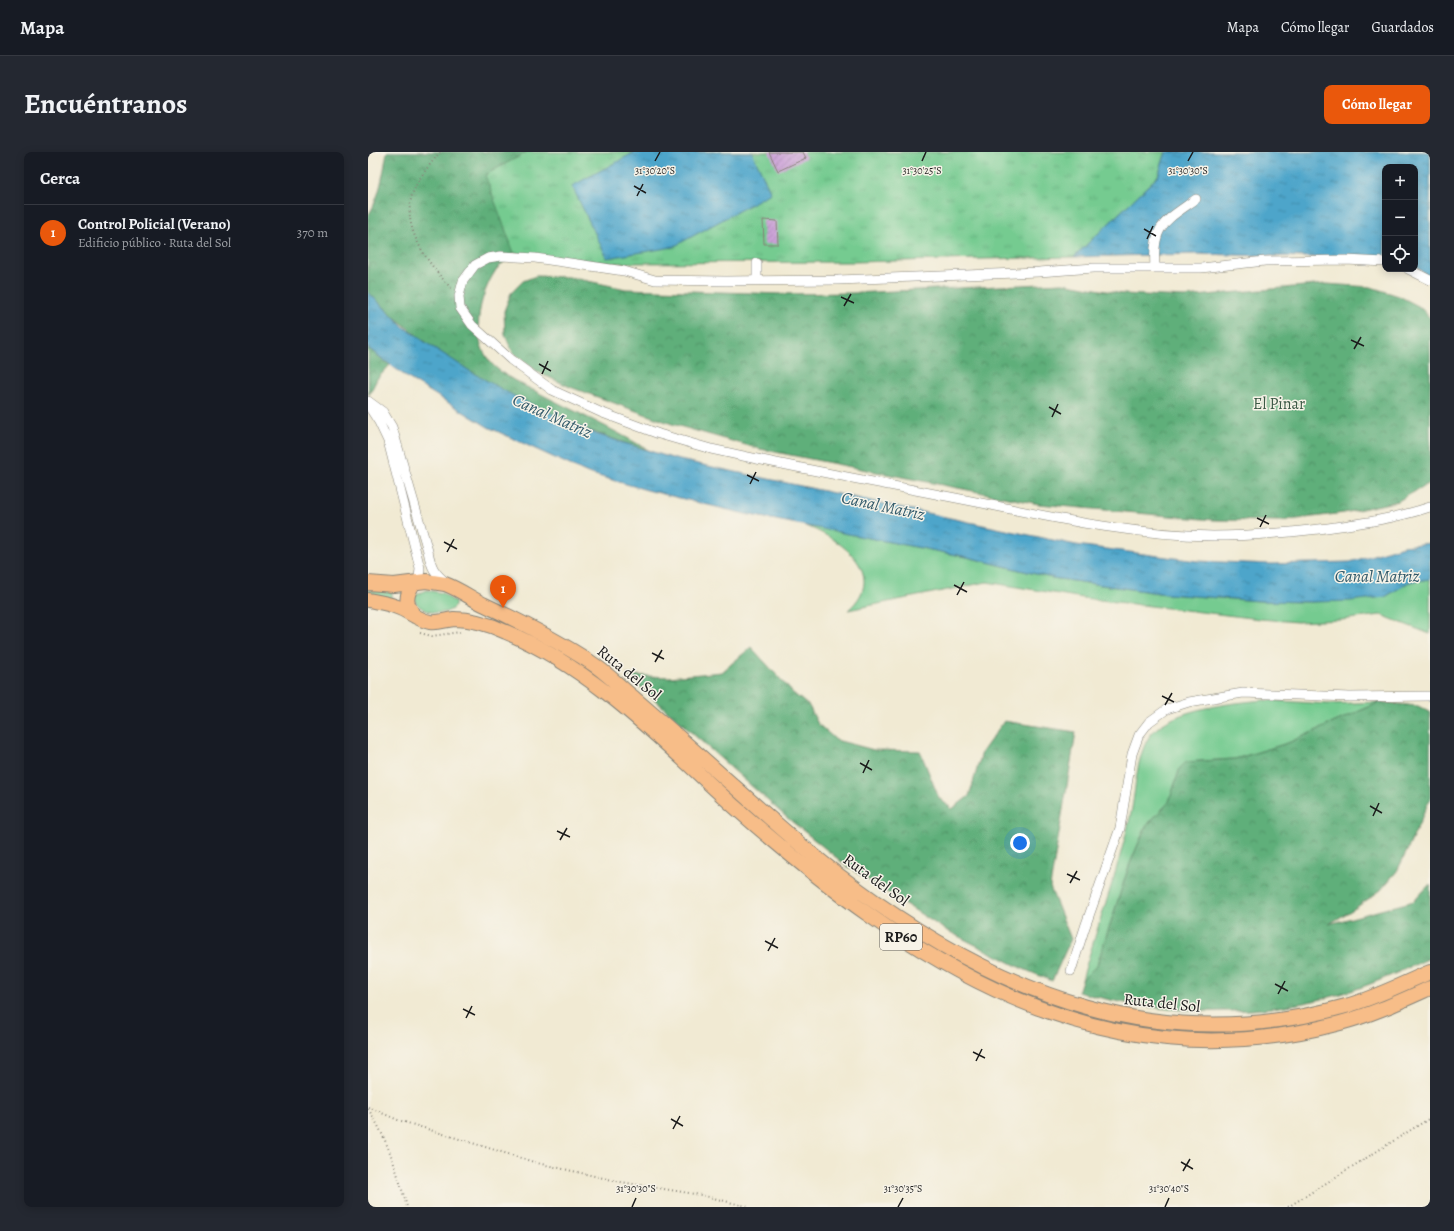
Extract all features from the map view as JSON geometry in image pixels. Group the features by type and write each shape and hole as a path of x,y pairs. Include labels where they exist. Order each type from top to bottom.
{"main road":[{"name":"Ruta del Sol","path":"368,583 394,585 436,582 456,589 561,644 598,668 813,854 869,898 951,950 1040,993 1083,1007 1141,1020 1192,1025 1233,1025 1276,1021 1349,1005 1404,984 1430,972"},
{"path":"415,583 408,591 407,598 409,610 416,624"},
{"path":"450,619 459,614 466,606 466,599 456,589"},
{"name":"Ruta del Sol","path":"368,600 396,606 416,624 434,623 450,619 474,622 505,631 569,666 606,693 792,857 865,914 908,942 994,990 1042,1009 1083,1023 1140,1035 1201,1041 1233,1040 1286,1034 1342,1022 1394,1004 1430,988"}],"street":[{"path":"1155,267 1155,242 1158,232 1164,222 1196,200"},
{"path":"1382,262 1346,260 1265,261 1200,268 1155,267 838,280 655,280 624,271 535,258 501,256 488,258 475,265 463,281 459,296 460,308 472,325 511,360 552,390 600,412 659,434 757,460 1052,518 1172,534 1233,536 1296,532 1379,520 1404,515 1430,507"},
{"path":"757,263 757,280"},
{"path":"1414,272 1430,280"},
{"path":"368,401 383,412 392,427 431,567 437,575 456,589"},
{"path":"368,405 385,432 390,448 420,568 419,577 415,583"},
{"path":"1071,971 1120,828 1132,754 1138,735 1149,722 1167,709 1189,702 1243,693 1350,697 1430,696"}],"path":[{"path":"440,152 419,179 410,205 412,226 418,242 428,260 440,276 459,296"},
{"path":"416,624 432,636 465,632"},
{"path":"368,1108 386,1141 398,1173 407,1207"},
{"path":"368,1108 398,1120 537,1163 621,1182 701,1195 749,1207"},
{"path":"1288,1207 1430,1118"}],"green space":[{"path":"387,152 527,152 486,175 514,253 496,270 485,293 479,319 481,344 493,365 509,377 650,451 573,424 499,389 463,368 430,345 398,320 368,292 368,216 378,193"},
{"path":"527,152 1166,152 1158,176 1074,257 852,262 612,263 514,253 485,175"},
{"name":"El Pinar","path":"536,276 569,277 626,289 782,294 853,293 1063,283 1123,294 1185,297 1326,284 1371,287 1399,296 1420,307 1430,318 1430,483 1398,501 1344,513 1282,521 1213,520 1039,504 760,449 672,424 570,387 538,372 513,353 505,335 504,311 511,293 523,281"},
{"path":"368,348 390,365 377,379 369,395"},
{"path":"803,525 967,557 1052,578 1166,594 1260,601 1311,602 1385,597 1409,582 1430,579 1430,634 1381,615 1341,620 1297,622 1260,619 1083,598 987,582 848,610 860,596 864,583 862,570 855,558 844,547 831,538"},
{"path":"368,590 392,591 392,599 368,594"},
{"path":"427,590 442,593 455,602 455,606 450,610 438,613 425,610 420,607 413,597 416,594"},
{"path":"478,610 505,622 504,625 476,614"},
{"path":"751,647 793,693 809,706 818,724 836,740 874,750 920,751 939,798 952,809 969,796 982,752 1004,721 1076,732 1050,887 1071,939 1052,981 1021,968 944,929 848,867 785,816 627,675 669,677 722,672"},
{"path":"1264,700 1328,704 1380,702 1288,743 1235,759 1186,762 1180,768 1169,802 1147,825 1129,866 1097,965 1082,980 1119,859 1131,812 1140,759 1147,740 1152,733 1162,725 1189,712 1221,705"},
{"path":"1380,702 1418,706 1430,712 1430,799 1397,871 1381,890 1329,924 1414,901 1430,884 1430,958 1354,990 1286,1006 1251,1010 1181,1010 1146,1006 1078,992 1082,980 1097,965 1129,866 1147,825 1169,802 1180,768 1186,762 1235,759 1288,743"}],"water":[{"path":"635,152 752,152 771,193 673,247 607,258 572,186"},
{"path":"1166,152 1430,152 1430,278 1418,268 1418,164 1382,164 1382,259 1196,254 1074,257 1158,176"},
{"name":"Canal Matriz","path":"368,292 404,327 425,342 473,373 516,397 596,434 675,459 1076,545 1197,561 1271,564 1350,562 1403,546 1430,543 1430,579 1409,582 1385,597 1350,601 1260,601 1166,594 1052,578 967,557 745,514 647,490 588,473 488,427 408,378 368,348"}],"building":[{"path":"769,152 803,152 806,158 778,171"},
{"path":"763,220 777,221 778,244 764,244"}],"place":[{"name":"Control Policial (Verano)","path":"503,608"}]}
